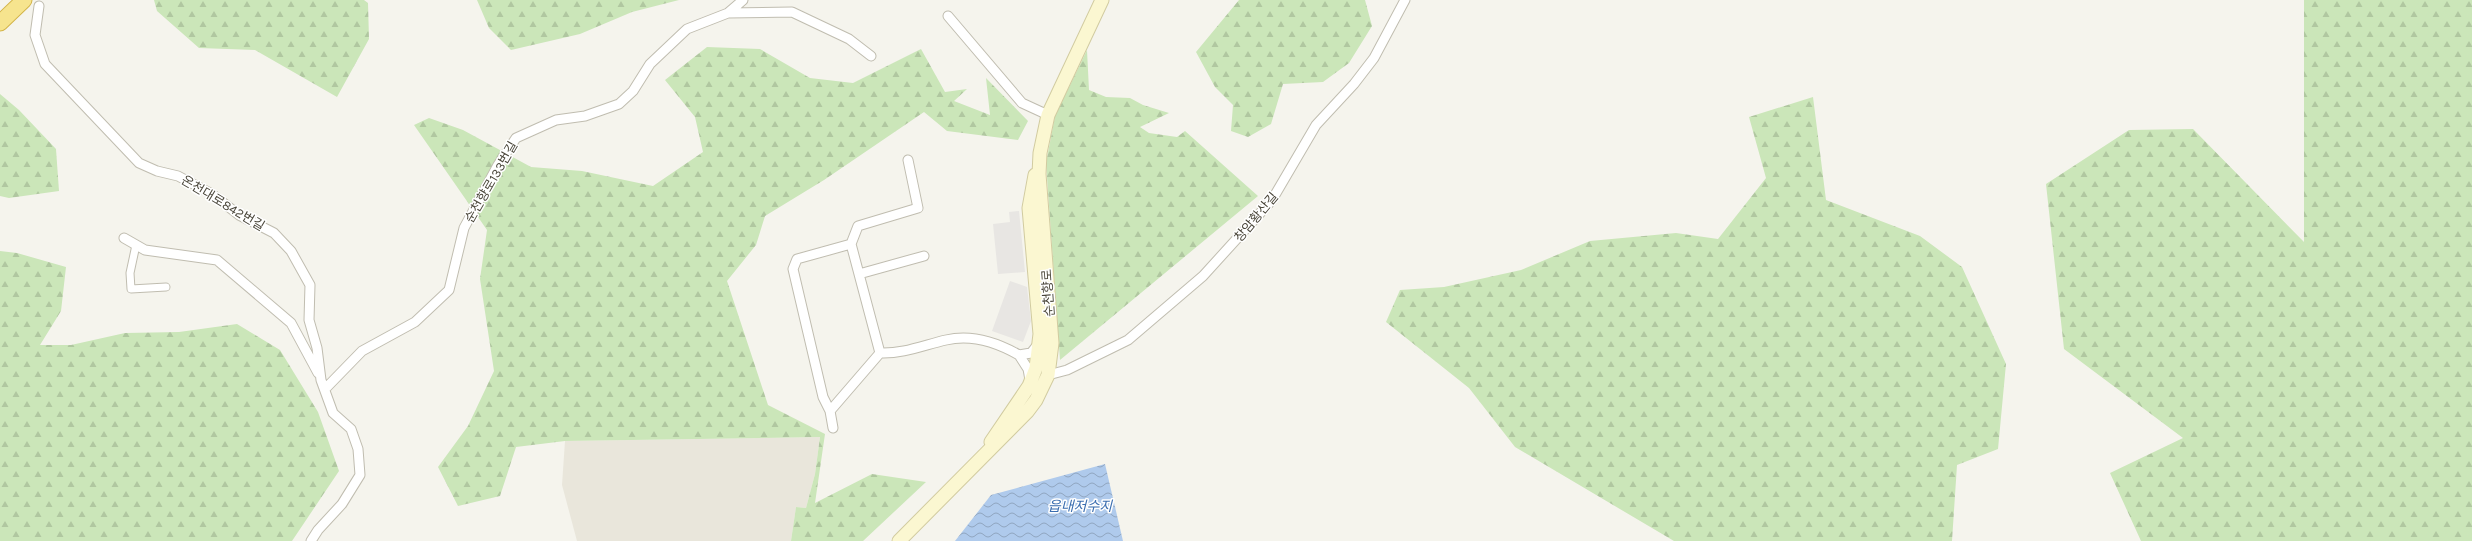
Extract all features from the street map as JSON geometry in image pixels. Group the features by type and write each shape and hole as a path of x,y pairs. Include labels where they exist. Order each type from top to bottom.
{"highway":[{"path":"0,23 24,0"}],"main road":[{"name":"순천향로","path":"899,541 1027,412 1036,400 1048,375 1052,344 1040,182 1040,154 1048,115 1102,0"},
{"path":"980,460 1006,417 1029,386 1038,356 1040,334 1029,208 1040,154"}],"street":[{"name":"순천향로133번길","path":"324,389 362,351 415,322 449,290 464,228 494,171 516,138 556,120 585,116 619,104 633,92 650,64 687,29 728,13 743,0"},
{"name":"창암황산길","path":"1048,375 1067,370 1128,340 1203,276 1272,200 1316,125 1354,84 1374,58 1405,0"},
{"name":"온천대로842번길","path":"38,6 35,35 45,64 139,163 157,171 178,176 212,194 239,215 274,233 292,251 310,285 310,320 317,348 321,380"},
{"path":"728,13 792,12 849,39 871,56"},
{"path":"948,16 1022,104 1048,115"},
{"path":"880,353 851,244 858,226 918,208 908,160"},
{"name":"온천대로842번길","path":"124,238 145,250 217,260 291,323 321,380 333,413 351,429 358,449 360,475 342,504 318,530 311,541"},
{"path":"833,428 830,410 823,397 793,270 793,264 801,256 851,244"},
{"path":"136,245 130,273 131,289 166,287"},
{"path":"859,274 924,256"},
{"path":"1019,355 1031,353 1036,348 1040,334"},
{"path":"830,410 880,353 896,353 954,339 985,340 1019,355 1028,368 1029,386"}],"shaded area":[{"path":"1019,211 1025,272 998,274 993,224 1010,222 1009,212"},
{"path":"1010,281 1027,287 1031,321 1023,342 992,331"},
{"path":"820,437 815,474 806,508 796,507 791,541 577,541 562,485 565,441"}],"green space":[{"path":"154,0 364,0 368,3 369,39 337,97 255,50 199,48 157,11"},
{"path":"477,0 679,0 632,12 580,34 511,50 489,28"},
{"path":"1239,0 1365,0 1372,26 1349,63 1323,82 1283,84 1271,124 1248,137 1231,131 1233,105 1215,87 1196,52"},
{"path":"2304,0 2472,0 2472,541 2141,541 2110,473 2183,438 2064,349 2046,184 2129,130 2193,129 2304,242"},
{"path":"707,47 760,49 810,78 853,83 921,49 945,92 967,89 954,101 990,115 986,78 1028,121 1018,140 947,131 924,112 824,180 765,216 756,245 727,281 768,405 825,434 815,503 872,474 926,482 863,541 791,541 796,507 806,508 815,474 820,437 565,441 516,447 500,496 458,506 438,467 468,426 494,371 480,279 487,230 414,125 429,118 463,130 531,167 582,171 653,186 703,152 695,117 665,80"},
{"path":"1087,50 1089,90 1106,97 1130,98 1143,105 1169,113 1140,127 1149,133 1177,137 1185,131 1258,196 1060,360 1046,163 1055,116"},
{"path":"0,94 19,110 56,149 59,191 9,198 0,196"},
{"path":"1813,97 1826,200 1920,236 1962,267 2006,364 1998,449 1957,465 1952,541 1674,541 1515,447 1469,388 1386,322 1400,290 1444,287 1521,270 1590,241 1676,233 1718,239 1766,178 1749,117"},
{"path":"0,251 17,253 66,267 61,311 40,345 71,345 125,333 179,332 237,324 280,350 318,412 339,471 292,541 0,541"}],"water":[{"name":"읍내저수지","path":"1105,464 1123,541 955,541 991,495"}]}
